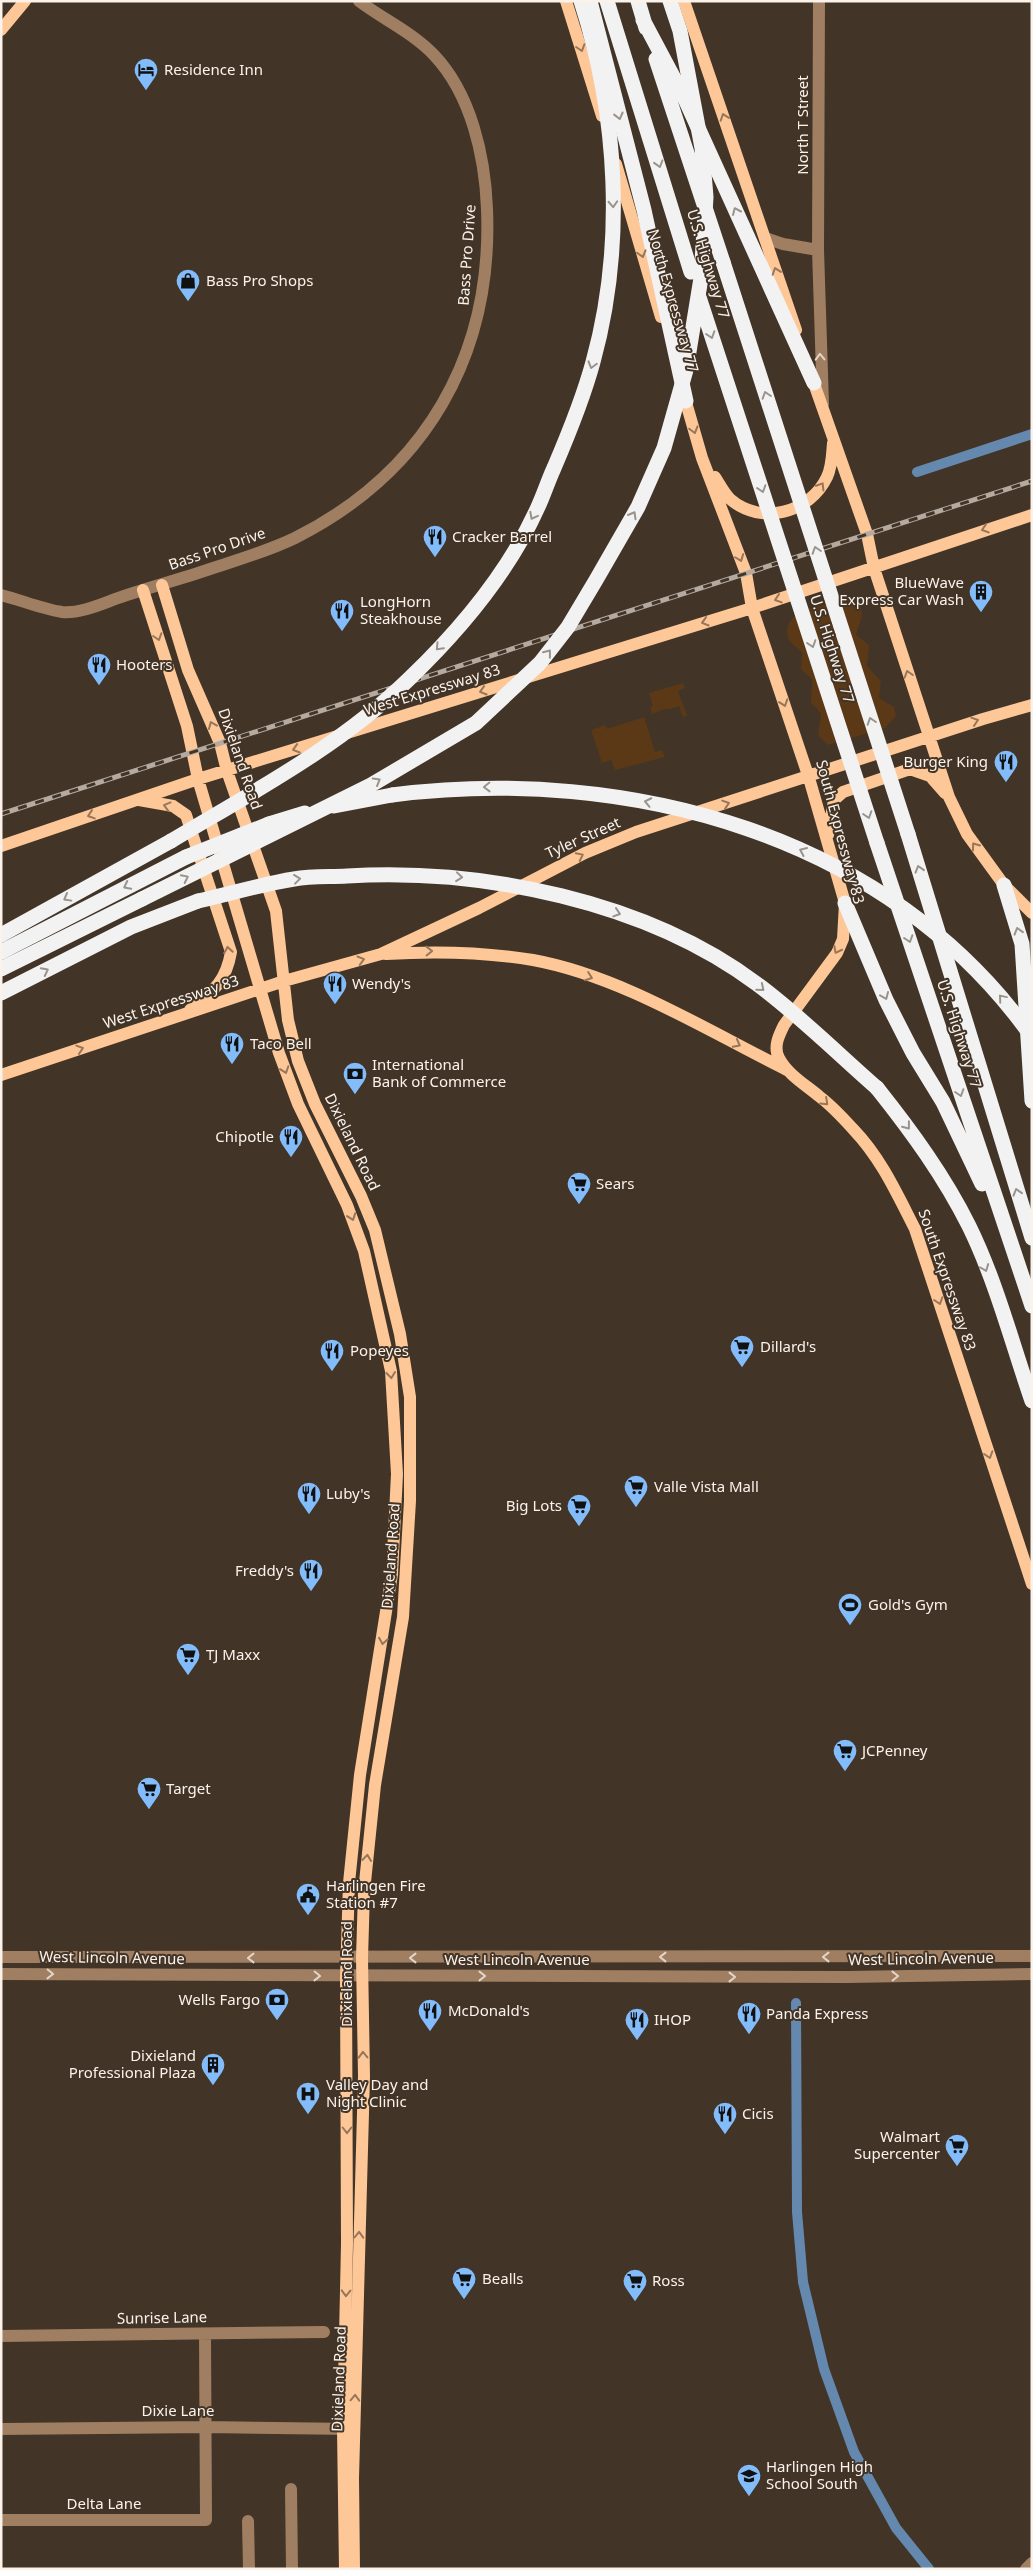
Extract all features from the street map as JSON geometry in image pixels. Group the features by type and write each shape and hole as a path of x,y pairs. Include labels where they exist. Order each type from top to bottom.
{"highway":[{"path":"1,934 171,841 350,730 409,679 483,598 518,545 538,507 573,426 594,360 607,294 614,216 604,95 581,1"},
{"path":"590,1 644,210 686,401"},
{"name":"U.S. Highway 77","path":"607,1 691,272 877,842 1032,1306"},
{"name":"U.S. Highway 77","path":"638,1 908,834 1032,1238"},
{"path":"1,969 371,785 476,723 540,663 568,627 638,507 664,448 686,370 701,278 706,197 702,148 680,31 670,1"},
{"path":"643,20 686,99 814,383"},
{"path":"1,952 186,857 236,836 298,815 354,802 407,793 454,788 517,787 580,791 644,801 709,816 772,838 832,865 877,890 919,918 958,951 995,990 1032,1037"},
{"path":"1,993 131,927 198,901 295,879 400,873 487,880 572,898 654,927 706,953 748,978 877,1088 911,1131 945,1181 970,1228 997,1298 1032,1401"},
{"path":"1004,885 1022,944 1032,1102"},
{"path":"845,903 886,1000 912,1053 943,1102 1011,1246"}],"main road":[{"path":"1,30 24,1"},
{"name":"North Expressway 77","path":"566,1 702,458 746,573 752,608"},
{"path":"684,1 867,534 874,568 949,798 967,834 1004,885 1032,913"},
{"path":"702,458 729,498 750,511 761,515 790,511 816,494 828,476 834,440"},
{"name":"West Expressway 83","path":"1,846 198,779 752,608 1032,515"},
{"name":"Dixieland Road","path":"162,585 188,670 220,744 227,771 276,911 288,1020 298,1061 314,1104 361,1196 375,1230 400,1334 410,1397 410,1501 404,1608 371,1814 364,1892 362,1958 364,2076 348,2429 345,2569"},
{"name":"Dixieland Road","path":"143,590 187,726 198,779 288,1079 334,1176 364,1251 391,1371 397,1474 392,1574 352,1834 346,1958 348,2429 354,2569"},
{"name":"South Expressway 83","path":"752,608 809,778 845,903 842,939 837,953 784,1025 778,1039 778,1055 788,1071 823,1099 854,1129 877,1159 913,1225 1032,1584"},
{"name":"Tyler Street","path":"381,954 479,908 585,853 636,832 1032,705"},
{"path":"827,840 834,800 842,792 910,769 930,776 949,798"},
{"path":"138,800 172,806 186,815 231,952 228,969 218,986 185,1015"},
{"path":"381,954 432,951 480,954 534,960 570,970 643,997 788,1071"},
{"name":"West Expressway 83","path":"1,1075 284,981 381,954"}],"street":[{"name":"Bass Pro Drive","path":"1,594 61,612 69,612 162,585 293,539 360,497 392,470 427,429 450,390 467,352 478,319 484,285 488,222 486,177 473,124 454,81 435,56 404,29 358,1"},
{"name":"North T Street","path":"819,1 818,250 823,406"},
{"path":"766,238 783,244 818,250"},
{"name":"West Lincoln Avenue","path":"1,1957 1032,1956"},
{"name":"West Lincoln Avenue","path":"1,1974 346,1977 847,1977 1032,1974"},
{"name":"Sunrise Lane","path":"1,2336 324,2332"},
{"path":"205,2334 207,2427"},
{"name":"Dixie Lane","path":"1,2429 207,2427 348,2429"},
{"name":"Delta Lane","path":"1,2520 206,2520 207,2427"},
{"path":"291,2489 292,2569"},
{"path":"248,2521 249,2569"},
{"path":"1026,2569 1032,2563"}],"shaded area":[{"path":"847,600 855,600 861,605 862,616 856,635 869,645 867,666 881,681 879,698 894,707 896,716 885,728 828,745 818,735 821,714 811,702 812,679 801,669 802,653 790,641 787,629 790,621 806,610"},
{"path":"683,683 685,688 678,691 687,716 683,717 679,706 652,714 650,707 653,706 649,693"},
{"path":"644,717 655,752 662,750 665,757 615,770 611,760 602,763 591,730 605,725 607,729"}],"waterway":[{"path":"917,472 1032,434"},
{"path":"796,2003 797,2212 803,2282 824,2369 854,2452 896,2528 929,2569"}],"railway":[{"path":"1,814 1032,481"}],"place":[{"name":"Residence Inn","path":"146,91"},
{"name":"Bass Pro Shops","path":"188,302"},
{"name":"Cracker Barrel","path":"435,558"},
{"name":"BlueWave Express Car Wash","path":"981,613"},
{"name":"LongHorn Steakhouse","path":"342,632"},
{"name":"Hooters","path":"99,686"},
{"name":"Burger King","path":"1006,783"},
{"name":"Wendy's","path":"335,1005"},
{"name":"Taco Bell","path":"232,1065"},
{"name":"International Bank of Commerce","path":"355,1095"},
{"name":"Chipotle","path":"291,1158"},
{"name":"Sears","path":"579,1205"},
{"name":"Dillard's","path":"742,1368"},
{"name":"Popeyes","path":"332,1372"},
{"name":"Valle Vista Mall","path":"636,1508"},
{"name":"Luby's","path":"309,1515"},
{"name":"Big Lots","path":"579,1527"},
{"name":"Freddy's","path":"311,1592"},
{"name":"Gold's Gym","path":"850,1626"},
{"name":"TJ Maxx","path":"188,1676"},
{"name":"JCPenney","path":"845,1772"},
{"name":"Target","path":"149,1810"},
{"name":"Harlingen Fire Station #7","path":"308,1916"},
{"name":"Wells Fargo","path":"277,2021"},
{"name":"McDonald's","path":"430,2032"},
{"name":"Panda Express","path":"749,2035"},
{"name":"IHOP","path":"637,2041"},
{"name":"Dixieland Professional Plaza","path":"213,2086"},
{"name":"Valley Day and Night Clinic","path":"308,2115"},
{"name":"Cicis","path":"725,2135"},
{"name":"Walmart Supercenter","path":"957,2167"},
{"name":"Bealls","path":"464,2300"},
{"name":"Ross","path":"635,2302"},
{"name":"Harlingen High School South","path":"749,2497"}]}
